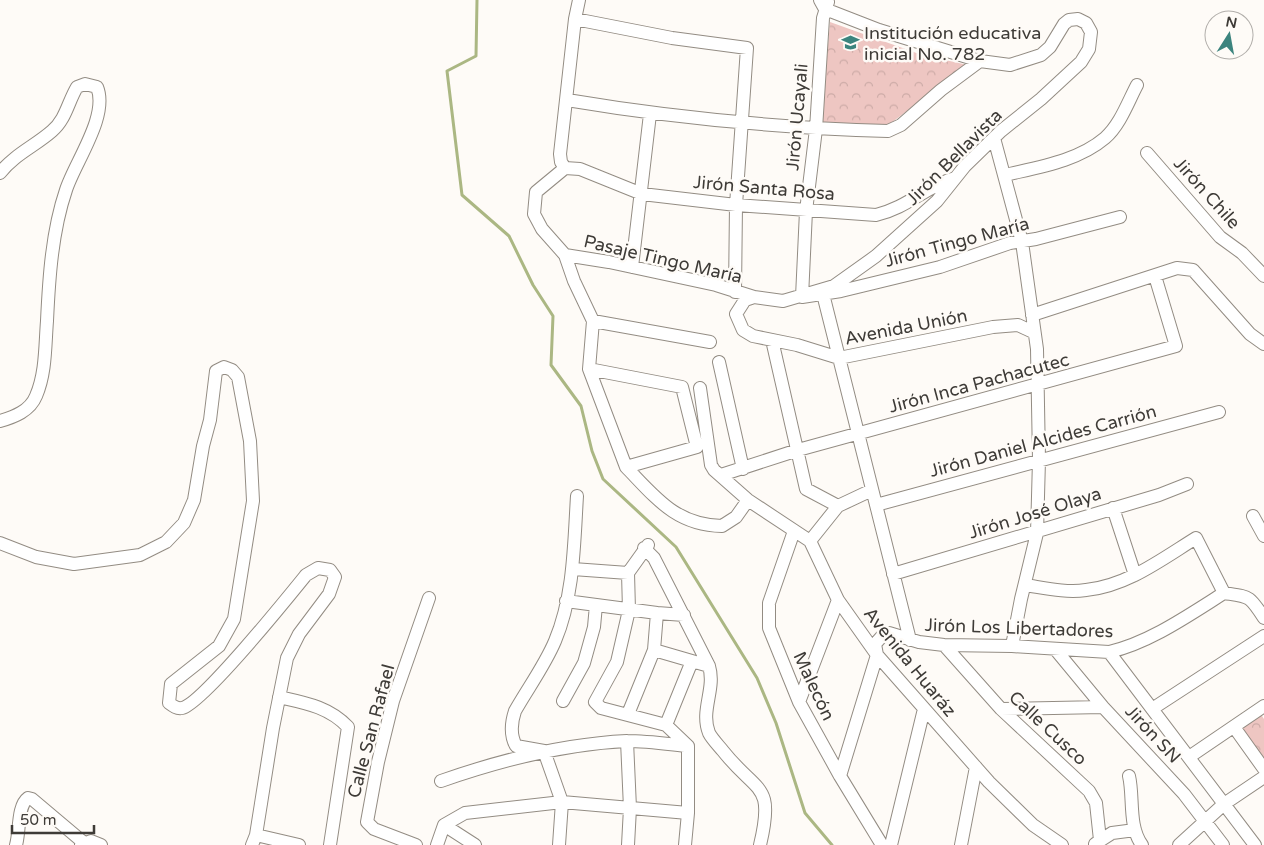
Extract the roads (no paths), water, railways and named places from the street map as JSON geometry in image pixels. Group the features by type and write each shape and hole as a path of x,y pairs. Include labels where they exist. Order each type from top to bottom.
{"street":[{"path":"579,0 575,19 560,154 561,162 565,168 536,192 534,214 542,229 565,255 574,282 593,321 589,369 626,467 666,507 682,518 722,526 736,518 748,500"},
{"name":"Jirón Bellavista","path":"754,297 783,301 802,297 834,286 876,256 936,201 994,138 1081,62 1089,49 1090,32 1086,23 1078,19 1069,20 1064,24 1050,47 1041,55 1010,65 980,61 906,40 825,3"},
{"name":"Jirón Ucayali","path":"802,297 806,211 816,129 825,3"},
{"path":"575,19 672,38 747,48 736,205 735,292"},
{"path":"567,100 650,114 816,129 888,131 901,125 941,90 980,61"},
{"path":"0,172 8,162 52,131 62,119 77,87 84,84 97,87 101,97 98,112 66,188 60,212 50,278 43,372 36,398 26,409 14,417 0,422"},
{"path":"1005,175 1084,152 1106,137 1120,118 1136,85"},
{"path":"632,267 650,114"},
{"path":"994,138 1022,242 1033,332 1037,340 1039,460 1037,533 1012,646"},
{"name":"Jirón Chile","path":"1147,153 1220,237 1242,252 1264,276"},
{"name":"Jirón Santa Rosa","path":"565,168 580,169 642,194 736,205 876,215 895,211 916,199 936,184 956,178"},
{"name":"Jirón Tingo María","path":"802,297 823,294 940,267 1010,243 1022,242 1120,217"},
{"name":"Pasaje Tingo María","path":"565,255 716,285 754,297"},
{"path":"1032,315 1177,268 1193,270 1250,334 1264,344"},
{"name":"Jirón Inca Pachacutec","path":"721,475 798,450 1038,386 1176,346 1155,276"},
{"path":"823,294 910,640"},
{"name":"Avenida Unión","path":"754,297 744,300 736,314 743,330 753,336 797,345 839,358 993,327 1018,325 1033,332"},
{"path":"593,321 710,342"},
{"path":"772,340 806,489 838,506"},
{"path":"719,362 743,469"},
{"path":"0,543 36,558 74,564 140,555 166,542 184,523 194,500 203,446 210,420 216,371 224,367 232,370 238,377 250,441 253,500 234,619 219,646 171,684 169,703 174,707 182,708 189,704 224,671 306,574 318,568 330,570 334,577 333,586 299,634 287,658 254,840 299,845"},
{"path":"589,369 682,387 697,447 626,467"},
{"path":"700,388 711,465 748,500 810,541 838,506 872,490"},
{"name":"Jirón Daniel Alcides Carrión","path":"876,505 1220,412"},
{"name":"Jirón José Olaya","path":"893,574 1037,533 1159,495 1187,484"},
{"path":"544,751 516,746 513,740 511,724 515,711 555,641 573,569 577,496"},
{"path":"1113,508 1135,575"},
{"path":"1253,516 1264,536"},
{"name":"Malecón","path":"794,531 769,603 768,628 799,702 840,776 882,845"},
{"path":"1025,586 1084,591 1106,587 1135,575 1196,538 1224,593 1245,595 1253,600 1264,618"},
{"name":"Avenida Huaráz","path":"810,541 838,600 877,655 976,767 1033,825 1062,845"},
{"path":"685,845 688,813 688,746 666,726 601,708 595,702 617,662 629,610 628,573 646,546 684,615 709,666 712,676 706,722 710,735 762,791 765,800 766,820 760,845"},
{"path":"573,569 628,573"},
{"name":"Jirón Los Libertadores","path":"877,655 875,644 879,637 884,634 944,645 1012,646 1109,652 1124,649 1188,616 1224,593"},
{"name":"Calle San Rafael","path":"416,845 374,829 367,822 378,762 393,701 430,598"},
{"path":"799,702 838,600"},
{"path":"566,601 629,610 684,615"},
{"path":"563,701 584,663 596,605"},
{"path":"628,714 654,650 657,613"},
{"path":"1152,709 1264,636"},
{"name":"Calle Cusco","path":"944,645 1001,709 1089,791 1096,803 1097,842"},
{"name":"Jirón SN","path":"1054,649 1103,707 1184,794 1223,845"},
{"path":"654,650 709,666"},
{"path":"1109,652 1256,845"},
{"path":"840,776 877,655"},
{"path":"666,726 692,661"},
{"path":"279,697 315,704 338,716 348,727 330,845"},
{"path":"1001,709 1103,707"},
{"path":"891,845 924,709"},
{"path":"1189,757 1263,710"},
{"path":"1234,727 1264,769"},
{"path":"627,741 630,808 628,845"},
{"path":"441,781 499,761 544,751 627,741 688,746"},
{"path":"544,751 562,802 559,845"},
{"path":"961,845 976,767"},
{"path":"1128,776 1132,790 1134,830 1142,845"},
{"path":"1178,845 1224,804 1264,777"},
{"path":"16,845 20,829 21,811 28,798 32,799 82,844 91,841 101,845"},
{"path":"437,845 444,825 466,813 562,802 688,813"},
{"path":"444,825 473,845"},
{"path":"1097,842 1112,833 1134,830"}],"waterway":[{"path":"477,0 476,56 447,71 462,195 509,236 533,285 553,316 551,365 581,406 592,451 603,479 676,547 757,678 776,723 805,813 832,845"}],"place":[{"name":"Institución educativa inicial No. 782","path":"850,43"}]}
